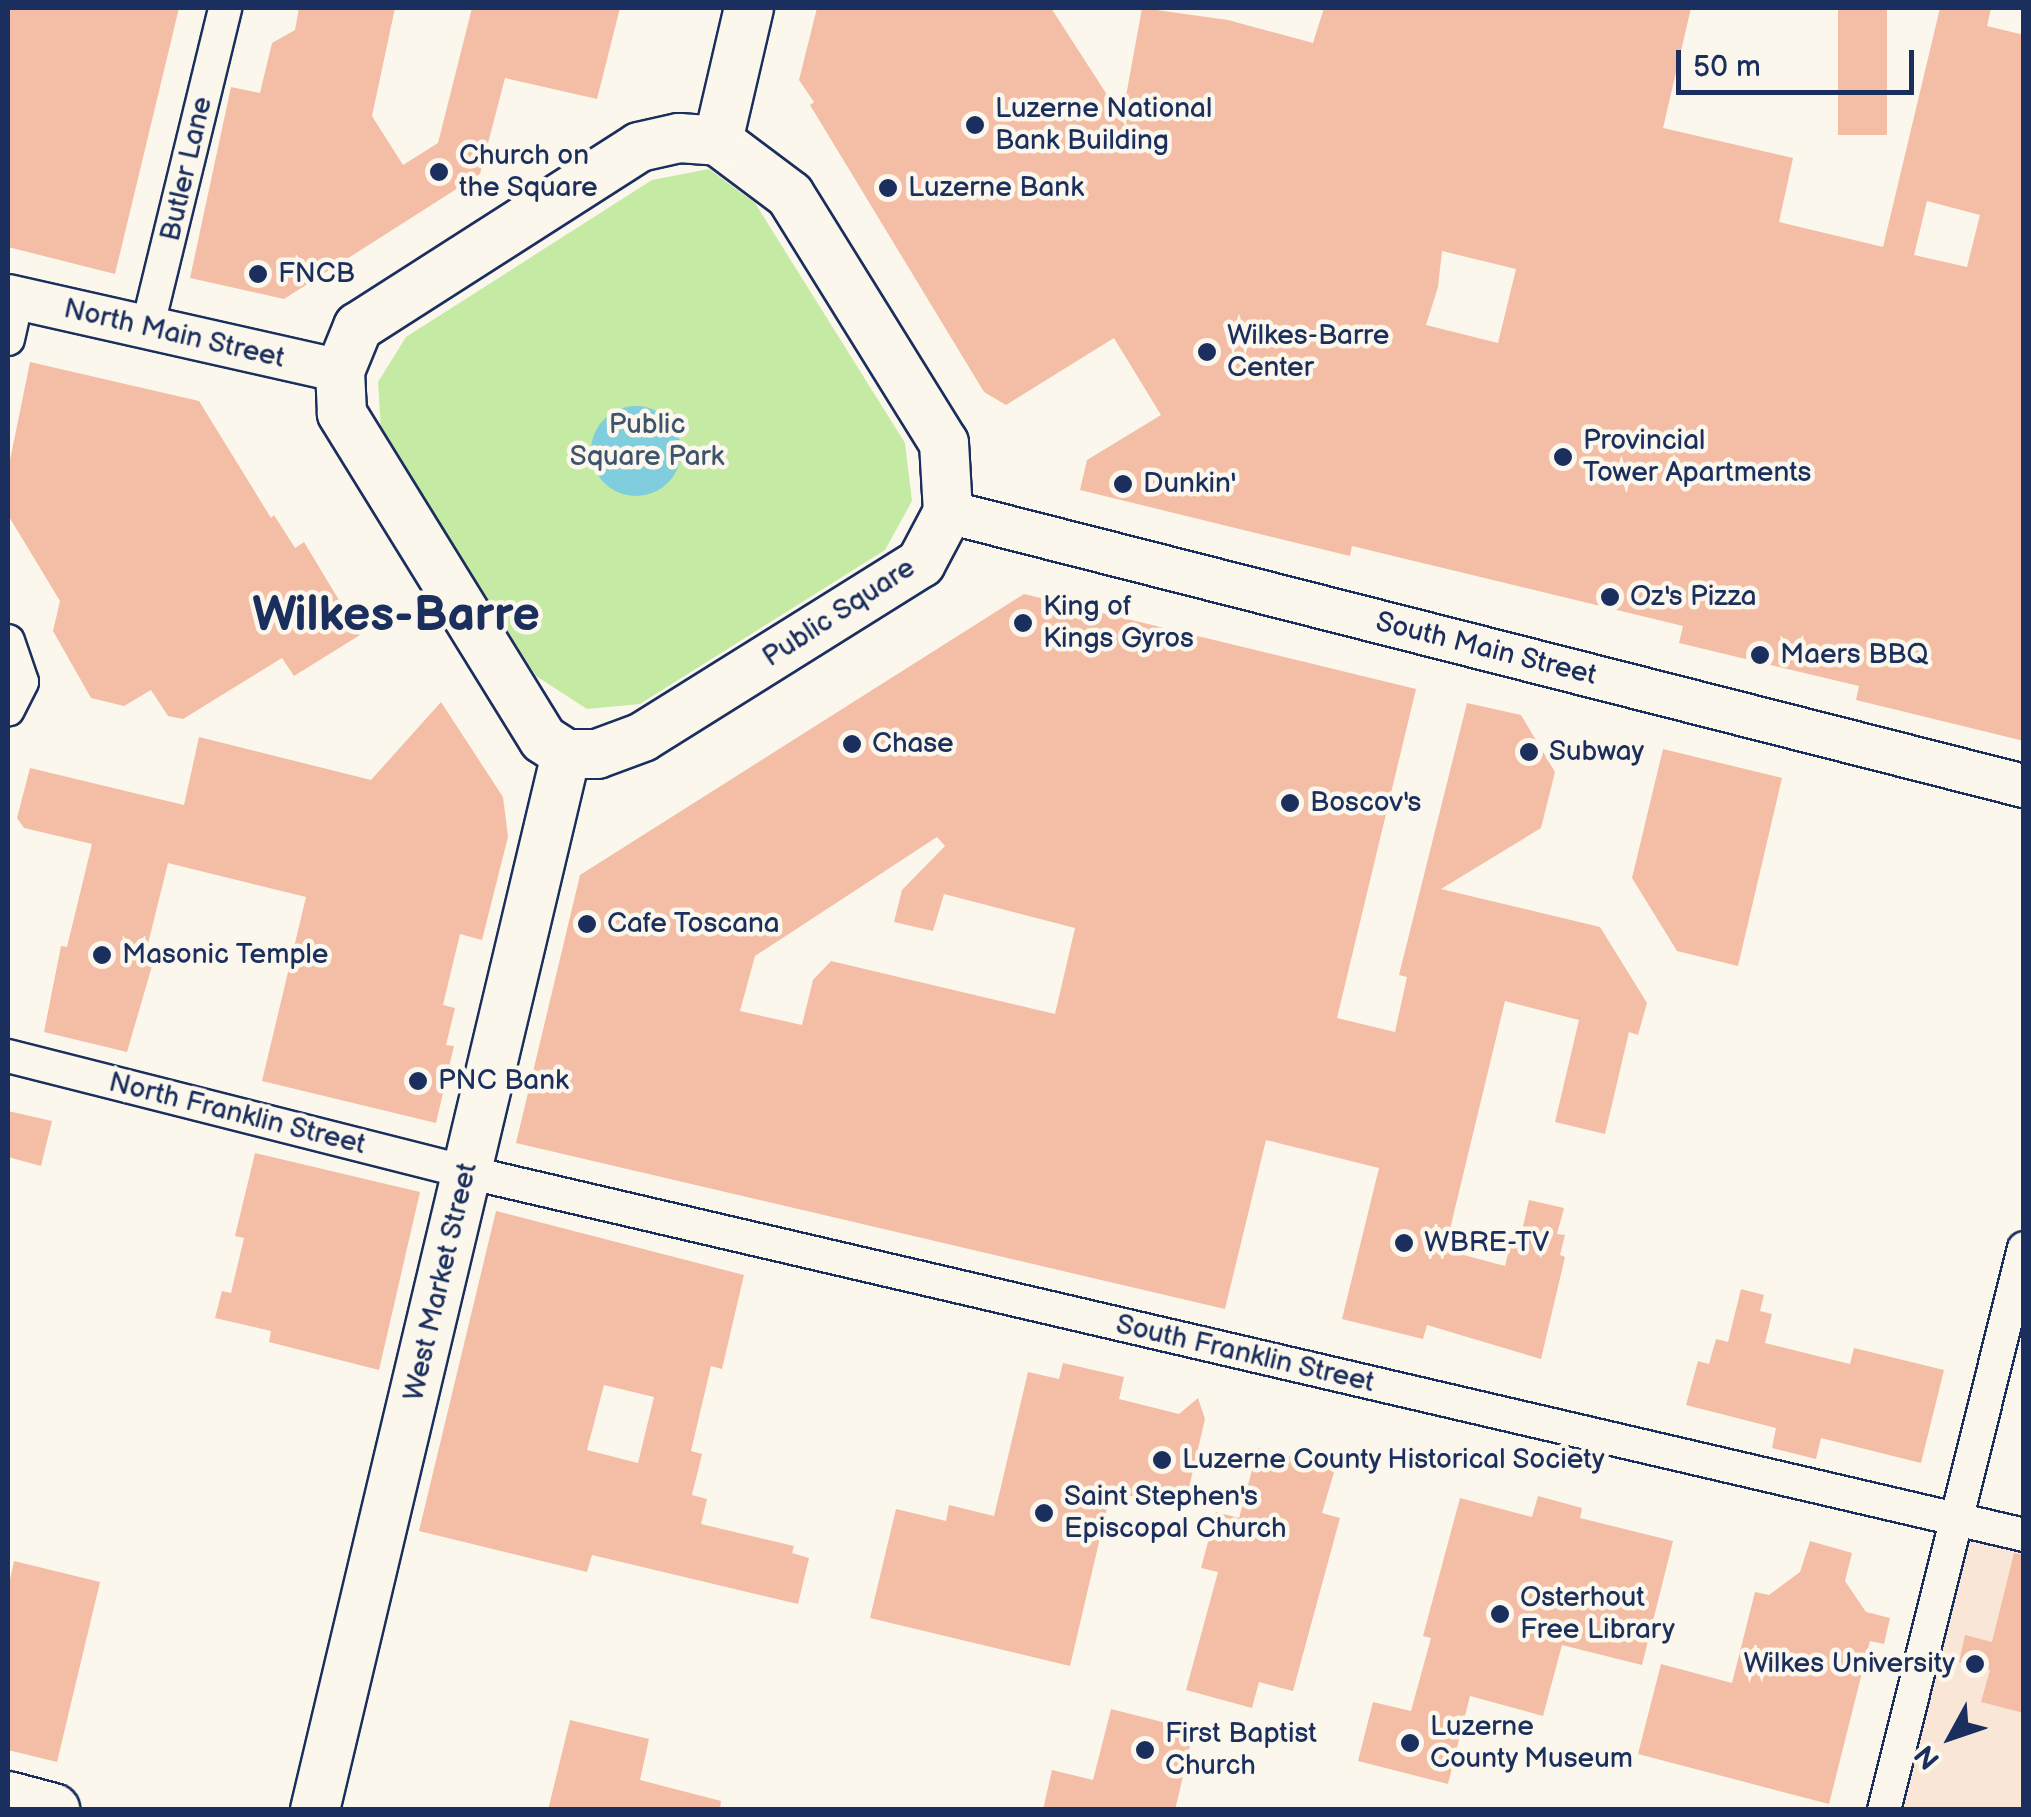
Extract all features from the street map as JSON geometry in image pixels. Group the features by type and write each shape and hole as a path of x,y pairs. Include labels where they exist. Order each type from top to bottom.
{"main road":[{"path":"718,140 749,8"},
{"path":"566,754 543,738 342,413 340,371 358,327 639,146 680,138 718,140 790,195 944,443 948,512"},
{"name":"Public Square","path":"566,754 597,754 643,738 921,563 948,512"},
{"name":"West Market Street","path":"316,1810 566,754"},
{"path":"8,1798 53,1810"}],"street":[{"name":"Butler Lane","path":"147,329 225,8"},
{"name":"North Main Street","path":"10,311 147,329 340,371"},
{"name":"South Main Street","path":"948,512 2024,786"},
{"path":"8,641 15,696"},
{"name":"North Franklin Street","path":"8,1056 467,1172"},
{"name":"South Franklin Street","path":"467,1172 2024,1534"},
{"path":"1884,1810 2024,1248"}],"shaded area":[{"name":"Wilkes University","path":"1966,1505 2023,1518 2023,1809 1889,1810"}],"green space":[{"name":"Public Square Park","path":"709,169 755,203 905,443 912,501 885,550 640,704 587,709 536,676 381,430 378,382 406,337 652,180"}],"water":[{"path":"636,406 661,414 673,426 681,451 673,476 661,488 636,496 611,488 599,476 591,451 599,426 611,414"}],"building":[{"path":"8,8 179,8 115,274 8,247"},
{"path":"299,8 395,8 372,116 403,165 438,143 472,8 620,8 597,99 505,78 480,174 284,299 190,278 231,87 260,93 272,43 295,30"},
{"path":"817,8 1051,8 1122,118 1142,8 1228,20 1313,43 1324,8 1691,8 1663,128 1793,158 1779,222 1883,247 1940,8 1991,8 1987,26 2024,35 2024,741 1856,700 1859,686 1679,643 1683,626 1352,546 1350,556 1080,490 1087,460 1161,415 1114,338 1006,405 984,392 810,105 814,102 799,80","holes":["1927,201 1980,215 1967,267 1914,255","1442,251 1516,269 1498,343 1426,325 1438,287"]},
{"path":"1838,8 1887,8 1887,135 1838,135"},
{"path":"30,362 199,401 271,518 274,515 295,548 304,542 360,635 294,676 282,658 183,719 168,716 151,690 124,706 91,698 53,631 60,601 8,515 8,470"},
{"path":"1024,594 1416,689 1337,1018 1395,1032 1407,977 1399,975 1467,703 1521,715 1555,772 1541,828 1441,889 1600,927 1647,1003 1638,1035 1629,1032 1605,1134 1555,1122 1579,1020 1505,1001 1445,1250 1505,1266 1511,1242 1519,1244 1529,1200 1564,1208 1557,1234 1565,1235 1560,1255 1565,1257 1541,1359 1427,1325 1423,1339 1342,1319 1379,1168 1266,1140 1225,1309 516,1143 580,875","holes":["937,837 945,846 902,890 894,922 933,931 944,894 1075,928 1055,1014 831,961 813,980 802,1025 740,1011 755,956"]},
{"path":"441,702 503,797 508,837 482,940 460,934 443,1005 455,1008 446,1045 454,1046 436,1123 262,1081 306,897 168,863 143,964 152,966 127,1052 44,1032 61,946 67,947 92,844 24,828 17,818 30,768 184,805 199,737 371,780"},
{"path":"1663,749 1782,778 1738,966 1677,951 1632,878"},
{"path":"8,1111 52,1121 41,1166 8,1157"},
{"path":"255,1153 420,1192 379,1370 269,1342 271,1331 215,1318 222,1291 231,1293 244,1238 235,1236"},
{"path":"496,1211 744,1275 722,1369 711,1366 691,1451 702,1454 692,1495 707,1499 701,1524 794,1546 792,1553 809,1558 798,1604 592,1555 587,1572 419,1531","holes":["604,1385 654,1397 638,1463 587,1450"]},
{"path":"1741,1289 1764,1295 1760,1311 1772,1314 1765,1343 1850,1364 1854,1348 1944,1370 1921,1463 1821,1438 1816,1459 1772,1448 1776,1428 1686,1405 1698,1361 1709,1364 1716,1339 1728,1342"},
{"name":"Saint Stephen's Episcopal Church","path":"1063,1363 1124,1377 1119,1399 1179,1414 1198,1398 1205,1419 1184,1509 1111,1491 1070,1666 870,1618 896,1509 946,1521 949,1505 994,1516 1028,1372 1059,1379"},
{"path":"1258,1448 1335,1469 1322,1513 1340,1518 1293,1691 1259,1682 1252,1708 1186,1690 1218,1572 1201,1568 1216,1512 1239,1518"},
{"path":"1538,1496 1582,1508 1580,1518 1673,1541 1642,1665 1562,1645 1543,1716 1470,1696 1448,1784 1358,1761 1373,1702 1411,1711 1431,1638 1423,1636 1460,1498 1532,1517"},
{"path":"1810,1541 1852,1553 1845,1581 1866,1612 1890,1618 1884,1644 1870,1641 1829,1804 1638,1754 1661,1664 1732,1683 1755,1592 1769,1595 1800,1572"},
{"path":"2014,1553 2024,1555 2024,1713 1981,1702 1990,1670 1959,1662 1965,1635 1992,1642"},
{"path":"14,1561 100,1582 57,1762 8,1750 8,1589"},
{"name":"First Baptist Church","path":"1111,1709 1194,1730 1175,1810 1043,1810 1052,1770 1093,1780"},
{"path":"570,1720 649,1739 640,1780 721,1801 720,1810 548,1810"}],"place":[{"name":"Luzerne National Bank Building","path":"975,125"},
{"name":"Church on the Square","path":"439,172"},
{"name":"Luzerne Bank","path":"888,188"},
{"name":"FNCB","path":"258,274"},
{"name":"Wilkes-Barre Center","path":"1207,352"},
{"name":"Provincial Tower Apartments","path":"1563,457"},
{"name":"Dunkin'","path":"1123,484"},
{"name":"Oz's Pizza","path":"1610,597"},
{"name":"King of Kings Gyros","path":"1023,623"},
{"name":"Maers BBQ","path":"1760,655"},
{"name":"Chase","path":"852,744"},
{"name":"Subway","path":"1529,752"},
{"name":"Boscov's","path":"1290,803"},
{"name":"Cafe Toscana","path":"587,924"},
{"name":"Masonic Temple","path":"102,955"},
{"name":"PNC Bank","path":"418,1081"},
{"name":"WBRE-TV","path":"1404,1243"},
{"name":"Luzerne County Historical Society","path":"1162,1460"},
{"name":"Saint Stephen's Episcopal Church","path":"1044,1513"},
{"name":"Osterhout Free Library","path":"1500,1614"},
{"name":"Wilkes University","path":"1975,1664"},
{"name":"Luzerne County Museum","path":"1410,1743"},
{"name":"First Baptist Church","path":"1145,1750"}],"district":[{"name":"Wilkes-Barre","path":"396,616"}]}
